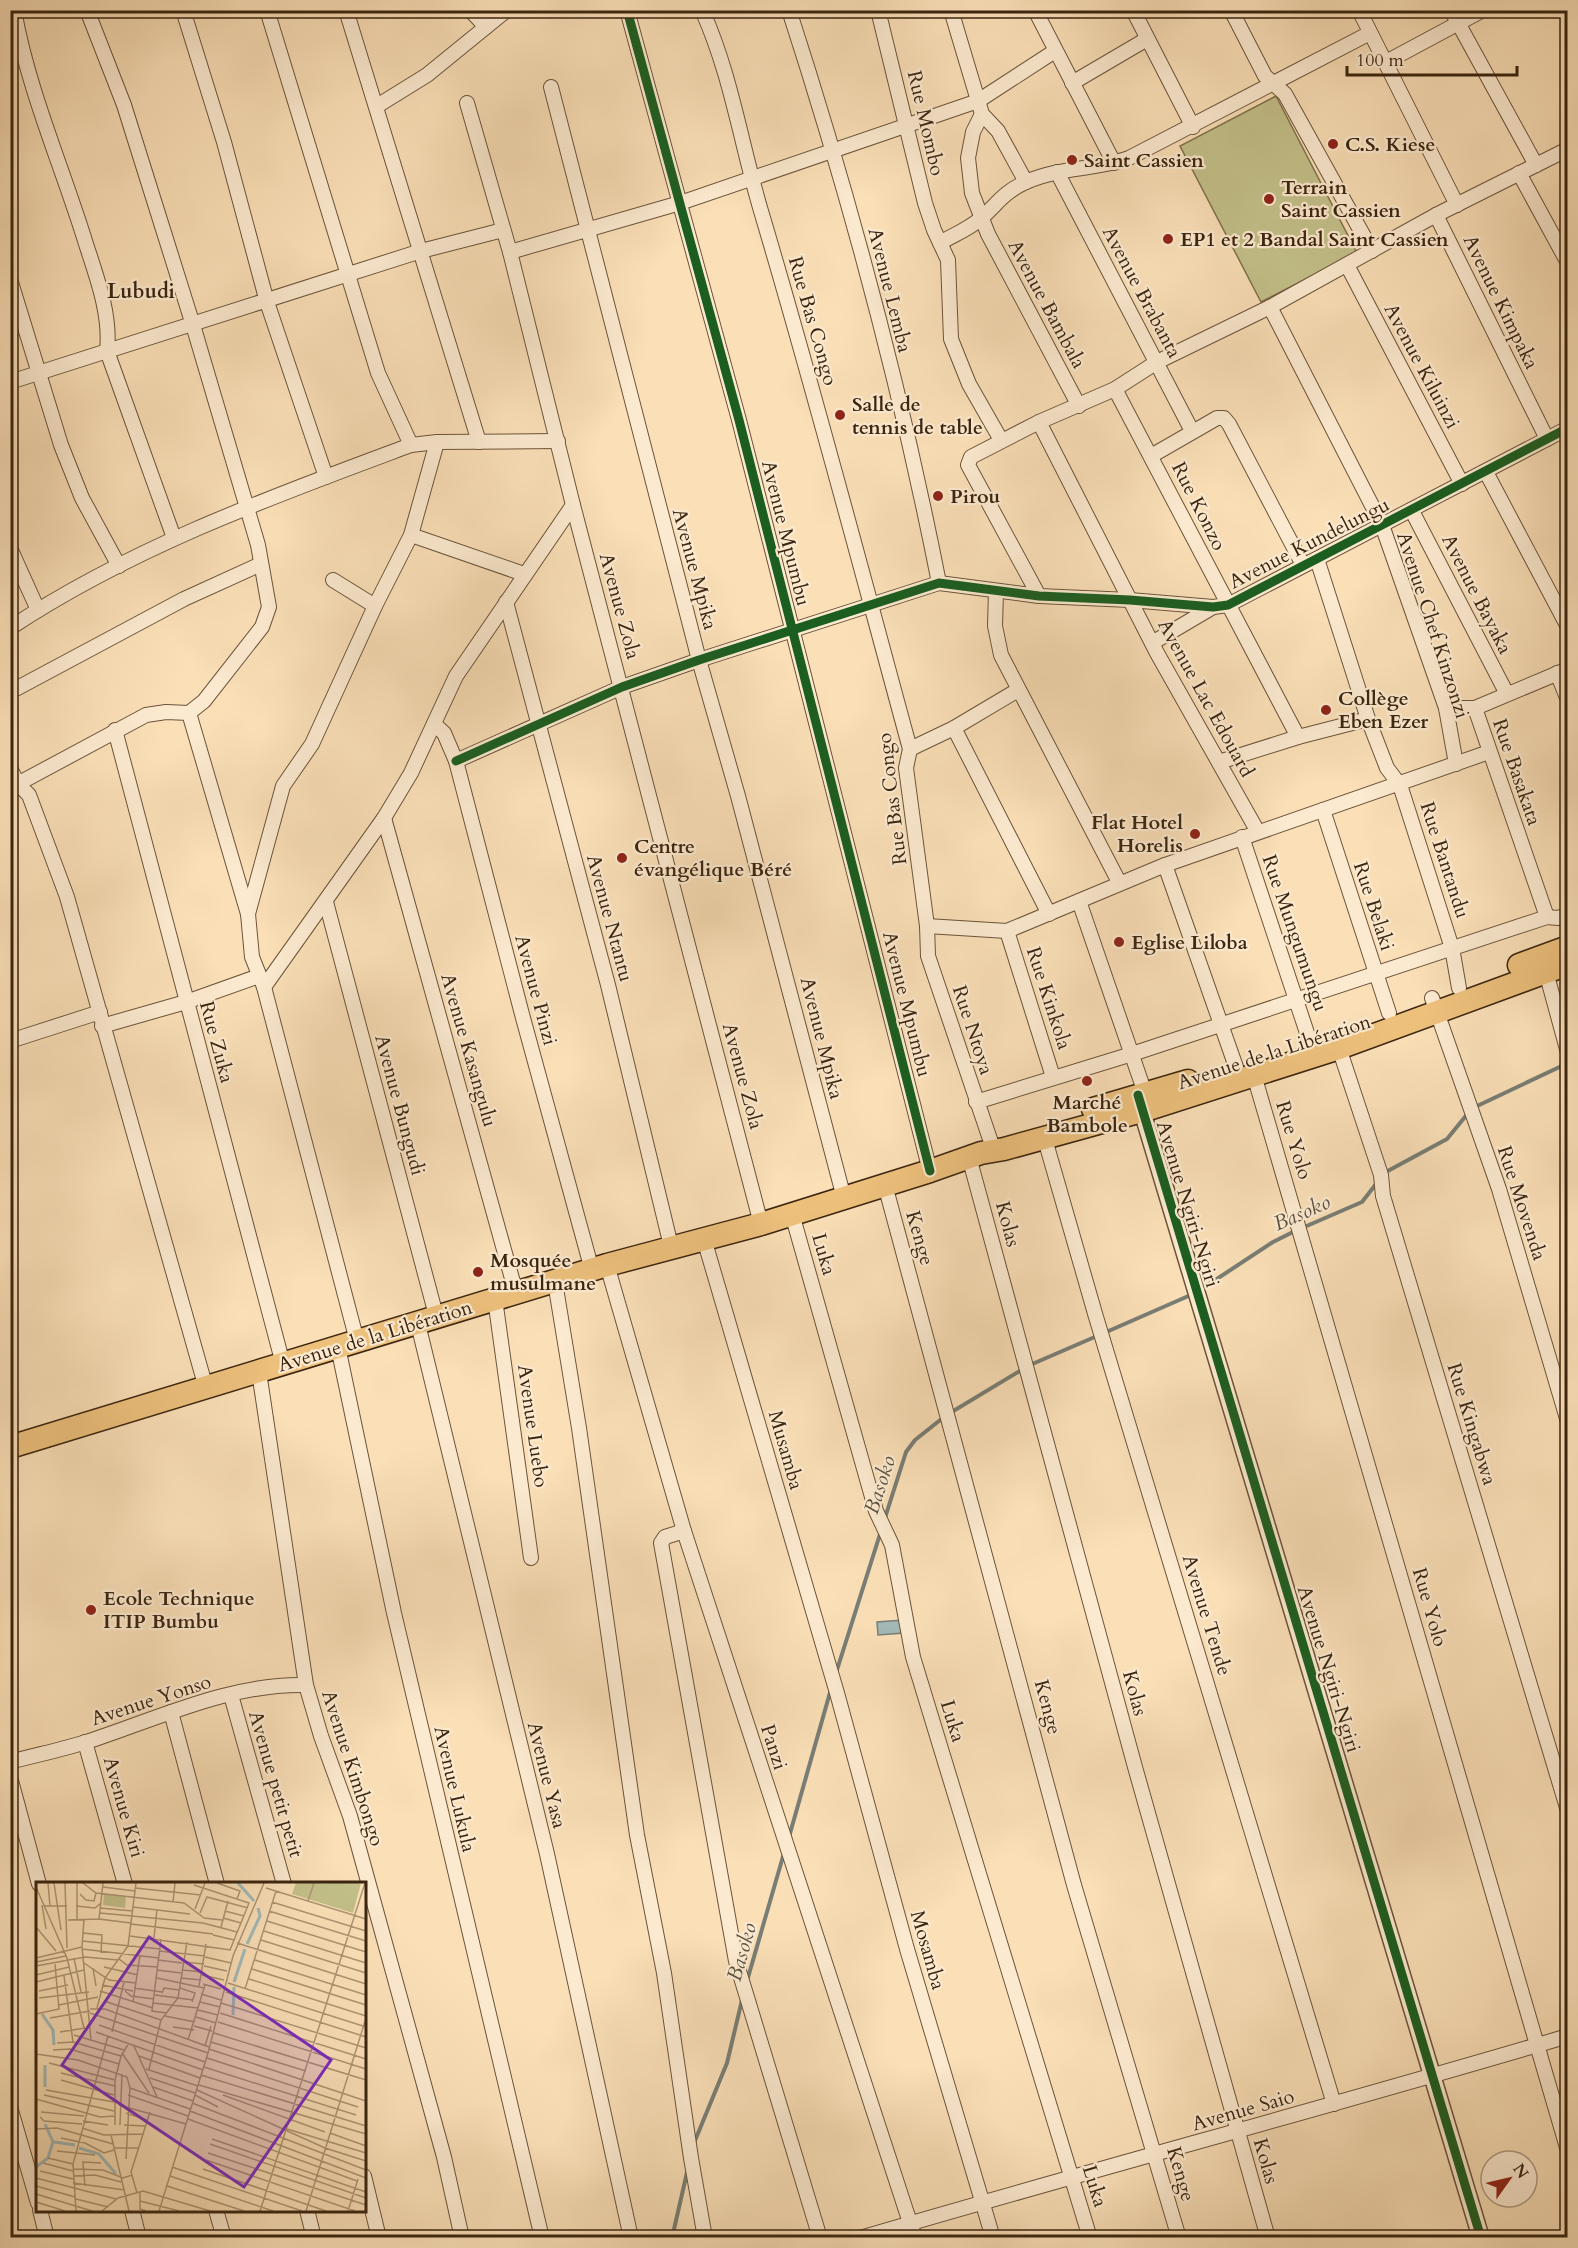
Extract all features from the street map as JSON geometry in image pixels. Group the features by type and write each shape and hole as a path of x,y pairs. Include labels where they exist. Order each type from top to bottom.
{"highway":[{"name":"Avenue de la Libération","path":"984,1152 1040,1125 1339,1048 1434,1005 1459,988 1568,946"},
{"name":"Avenue de la Libération","path":"1245,1071 1310,1042 1389,1013 1434,1005 1568,964"},
{"name":"Avenue de la Libération","path":"10,1447 671,1246 761,1224 930,1172 984,1152 1044,1136 1141,1100"}],"street":[{"path":"14,10 17,32 35,93 93,265 108,324 107,351 174,538"},
{"path":"14,786 146,715 166,712 189,713 204,700 262,627 269,607 258,545 248,506 194,325 124,105 87,10"},
{"path":"183,10 224,142 267,302 326,477"},
{"path":"267,10 378,373 411,445"},
{"path":"346,10 479,442"},
{"path":"470,10 486,27"},
{"path":"377,106 427,75 507,10"},
{"name":"Avenue Mpumbu","path":"627,10 739,420 791,631 880,967 930,1172"},
{"name":"Rue Bas Congo","path":"702,10 716,41 751,179 813,388 910,749 906,768 927,926"},
{"name":"Avenue Lemba","path":"789,10 835,151 914,456 939,583"},
{"name":"Rue Mombo","path":"878,10 925,203 948,260 951,339 969,384 1001,440"},
{"path":"951,10 980,107 998,131 1026,182"},
{"path":"1035,10 1114,163"},
{"path":"1132,10 1193,127"},
{"path":"1231,10 1265,76 1285,94 1372,251"},
{"path":"1359,10 1457,205"},
{"path":"1451,10 1536,165"},
{"path":"1386,62 1483,10"},
{"path":"940,243 981,219 998,199 1026,182 1057,172 1114,163 1193,127 1370,33"},
{"path":"1072,83 1147,39"},
{"path":"510,252 680,203 906,127 980,107 1055,51"},
{"name":"Avenue Mpika","path":"551,87 590,230 699,660 741,807 844,1198"},
{"name":"Avenue Zola","path":"467,103 510,252 573,505 761,1224"},
{"name":"Avenue Bambala","path":"980,107 968,158 972,193 981,219 1079,406"},
{"path":"1039,596 968,465 971,457 1039,422 1115,389 1157,362 1270,307 1436,215 1568,149"},
{"name":"Avenue Brabanta","path":"1057,172 1192,431"},
{"path":"1519,173 1568,263"},
{"name":"Avenue Kimpaka","path":"1436,215 1547,439"},
{"path":"10,382 349,276 421,251 503,230"},
{"name":"Avenue Kiluinzi","path":"1347,265 1462,484"},
{"path":"10,279 61,445 82,498 119,566"},
{"name":"Avenue Chef Kinzonzi","path":"1270,307 1382,525 1446,708 1456,764"},
{"name":"Rue Konzo","path":"1115,389 1298,737"},
{"path":"1151,456 1217,417 1224,418 1303,565"},
{"name":"Avenue Lac Edouard","path":"1039,422 1152,643 1258,832"},
{"name":"Avenue Kundelungu","path":"939,583 1039,596 1213,607 1228,605 1547,439 1565,434"},
{"path":"10,628 38,610 174,538 248,506 411,445 437,442 558,441"},
{"path":"248,914 284,786 312,744 375,606 411,535 437,442"},
{"path":"1486,472 1568,627"},
{"path":"10,1025 13,1040 186,1002 261,982 326,902 384,818 411,773 456,676 573,505"},
{"name":"Avenue Bayaka","path":"1412,511 1507,694"},
{"path":"411,535 524,574"},
{"path":"10,548 38,610"},
{"name":"Rue Bantandu","path":"1317,559 1368,719 1387,768 1400,785 1452,948 1459,988"},
{"path":"10,692 174,604 261,564"},
{"path":"333,580 375,606"},
{"path":"456,761 622,687 939,583"},
{"path":"996,591 995,626 1001,655 1119,882"},
{"name":"Avenue Ntantu","path":"506,602 608,985 671,1246"},
{"path":"1152,643 1213,607"},
{"path":"1446,708 1475,708 1562,671 1568,700"},
{"path":"910,749 954,728 1018,690"},
{"name":"Rue Basakata","path":"1475,708 1547,917"},
{"path":"189,713 248,914"},
{"path":"1220,762 1298,737 1368,719"},
{"name":"Avenue Pinzi","path":"434,724 444,733 456,761 600,1268"},
{"path":"954,728 1049,914"},
{"name":"Rue Zuka","path":"115,730 283,1364"},
{"path":"927,926 1007,931 1119,882 1490,752"},
{"path":"10,768 14,786 29,795 50,844 206,1388"},
{"name":"Rue Belaki","path":"1323,810 1389,1013"},
{"name":"Avenue Kasangulu","path":"384,818 506,1296"},
{"name":"Rue Mungumungu","path":"1242,837 1298,999 1310,1042"},
{"name":"Rue Yolo","path":"1166,865 1219,1025 1245,1071 1568,2151"},
{"path":"1079,901 1131,1054 1141,1100"},
{"name":"Avenue Bungudi","path":"326,902 427,1321"},
{"name":"Avenue Lukula","path":"248,914 252,957 261,982 347,1344 397,1624 542,2238"},
{"path":"976,1102 1131,1054 1547,917 1558,918 1568,915"},
{"name":"Rue Ntoya","path":"927,926 928,956 976,1102 984,1152"},
{"name":"Rue Kinkola","path":"1007,931 1053,1077"},
{"path":"1546,972 1568,1053"},
{"name":"Rue Movenda","path":"1434,1005 1499,1189 1568,1422"},
{"name":"Rue Kingabwa","path":"1339,1048 1381,1175 1383,1196 1568,1811"},
{"name":"Avenue Ngiri-Ngiri","path":"1141,1100 1190,1273 1481,2238"},
{"name":"Avenue Tende","path":"1044,1136 1096,1317 1334,2104"},
{"name":"Kolas","path":"984,1152 1023,1356 1268,2238"},
{"name":"Kenge","path":"885,1185 953,1429 1074,1885 1179,2238"},
{"name":"Luka","path":"792,1214 876,1511 892,1545 913,1657 1090,2238"},
{"name":"Musamba","path":"704,1239 830,1671"},
{"name":"Panzi","path":"600,1268 915,2238"},
{"path":"555,1282 579,1428 637,1835 664,1973 705,2238"},
{"name":"Avenue Luebo","path":"506,1296 531,1558"},
{"name":"Avenue Yasa","path":"427,1321 631,2238"},
{"name":"Avenue Kimbongo","path":"259,1372 306,1685 321,1736 350,1816 441,2146 462,2238"},
{"path":"684,1531 664,1537 661,1543 736,1961 820,2238"},
{"name":"Mosamba","path":"830,1671 993,2238"},
{"name":"Avenue Yonso","path":"10,1762 85,1742 171,1712 231,1695 290,1684 306,1685"},
{"name":"Avenue petit petit","path":"231,1695 283,1882"},
{"path":"171,1712 216,1882"},
{"name":"Avenue Kiri","path":"85,1742 124,1882"},
{"path":"10,1777 38,1882"},
{"name":"Avenue Saio","path":"860,2238 1568,2036"},
{"path":"10,2108 36,2196"},
{"path":"366,2184 379,2238"},
{"path":"40,2212 47,2238"},
{"path":"132,2212 139,2238"},
{"path":"216,2212 224,2238"},
{"path":"307,2212 314,2238"}],"shaded area":[{"name":"Terrain Saint Cassien","path":"1276,96 1357,253 1261,302 1180,146"}],"water":[{"path":"903,1620 904,1633 878,1635 877,1622"}],"waterway":[{"name":"Basoko","path":"1475,1107 1568,1063"},
{"name":"Basoko","path":"1384,1173 1447,1139 1469,1112"},
{"name":"Basoko","path":"1302,1228 1362,1202 1376,1184"},
{"name":"Basoko","path":"1200,1290 1273,1242 1295,1231"},
{"name":"Basoko","path":"1104,1333 1193,1294"},
{"name":"Basoko","path":"1030,1365 1097,1336"},
{"name":"Basoko","path":"950,1413 1023,1369"},
{"name":"Basoko","path":"884,1521 906,1452 915,1440 944,1417"},
{"name":"Basoko","path":"836,1673 881,1531"},
{"name":"Basoko","path":"789,1837 831,1689"},
{"name":"Basoko","path":"747,1981 784,1853"},
{"name":"Basoko","path":"694,2143 727,2063 742,2000"},
{"name":"Basoko","path":"672,2238 688,2168"}],"cycle path":[{"path":"627,10 739,420 930,1171"},
{"path":"456,761 622,687 939,583 1039,596 1213,607 1228,605 1568,428"},
{"path":"1138,1095 1481,2238"}],"place":[{"name":"C.S. Kiese","path":"1333,144"},
{"name":"Saint Cassien","path":"1072,160"},
{"name":"Terrain Saint Cassien","path":"1269,199"},
{"name":"EP1 et 2 Bandal Saint Cassien","path":"1168,239"},
{"name":"Salle de tennis de table","path":"840,415"},
{"name":"Pirou","path":"938,496"},
{"name":"Collège Eben Ezer","path":"1326,710"},
{"name":"Flat Hotel Horelis","path":"1195,834"},
{"name":"Centre évangélique Béré","path":"622,858"},
{"name":"Eglise Liloba","path":"1119,942"},
{"name":"Marché Bambole","path":"1087,1081"},
{"name":"Mosquée musulmane","path":"478,1272"},
{"name":"Ecole Technique ITIP Bumbu","path":"91,1610"}],"district":[{"name":"Lubudi","path":"141,291"}]}
